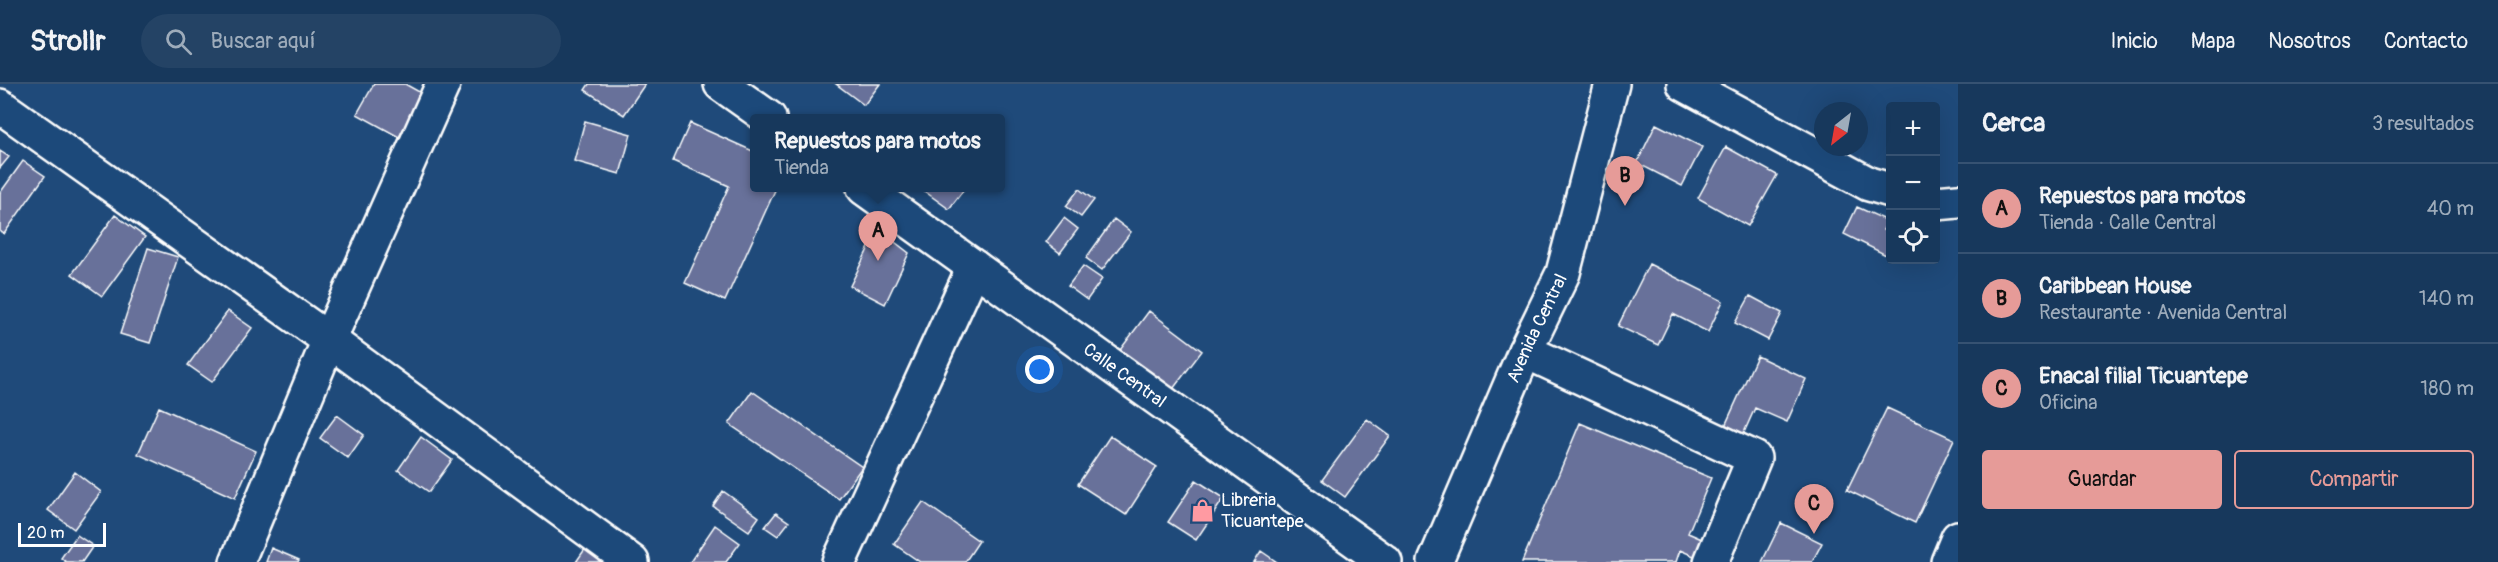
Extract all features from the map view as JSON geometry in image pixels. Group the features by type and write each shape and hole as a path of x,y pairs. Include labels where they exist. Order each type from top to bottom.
{"street":[{"path":"237,562 329,340 443,84"},
{"path":"721,84 763,114"},
{"name":"Avenida Central","path":"1434,562 1525,351 1563,273 1612,84"},
{"path":"1684,84 1869,184 1886,189"},
{"path":"0,106 329,340 632,562"},
{"name":"Calle Central","path":"870,192 1385,562"},
{"path":"1940,203 1958,201"},
{"path":"839,562 974,267"},
{"path":"1525,351 1754,459 1711,562"},
{"path":"1948,562 1958,538"}],"building":[{"path":"374,84 405,84 423,94 399,137 357,114"},
{"path":"589,84 645,84 624,115 585,90"},
{"path":"836,84 880,84 864,105"},
{"path":"585,121 631,134 620,174 574,161"},
{"path":"690,123 750,150 750,192 774,192 725,301 685,283 729,186 673,161"},
{"path":"1656,124 1702,147 1682,186 1637,163"},
{"path":"1726,147 1777,175 1748,226 1698,198"},
{"path":"0,151 9,157 0,168"},
{"path":"23,161 45,176 4,234 0,231 0,193"},
{"path":"1079,189 1094,200 1081,217 1066,206"},
{"path":"926,192 962,192 949,209"},
{"path":"1857,207 1886,220 1883,230 1886,232 1886,255 1844,234"},
{"path":"115,215 145,237 102,296 72,274"},
{"path":"1064,218 1078,229 1060,253 1046,242"},
{"path":"1114,219 1131,232 1102,270 1086,258"},
{"path":"878,229 909,253 885,304 850,286"},
{"path":"148,248 178,257 150,343 120,334"},
{"path":"1649,264 1723,301 1708,332 1673,314 1658,345 1618,326"},
{"path":"1083,266 1102,279 1087,300 1068,286"},
{"path":"1750,296 1782,313 1768,340 1735,323"},
{"path":"228,311 252,328 212,382 188,365"},
{"path":"1149,311 1202,351 1173,389 1120,350"},
{"path":"1757,356 1806,379 1787,422 1755,408 1742,437 1724,428"},
{"path":"752,391 862,467 839,499 729,424"},
{"path":"159,407 256,451 235,498 138,454"},
{"path":"1887,408 1954,439 1915,523 1847,490"},
{"path":"337,415 364,435 348,458 320,438"},
{"path":"1367,419 1390,436 1345,497 1322,480"},
{"path":"1580,423 1711,478 1688,533 1704,540 1696,557 1680,550 1676,562 1522,562"},
{"path":"1110,436 1157,467 1126,515 1078,484"},
{"path":"421,437 452,460 429,492 398,470"},
{"path":"75,472 101,492 74,529 48,510"},
{"path":"1196,480 1224,498 1196,540 1168,522"},
{"path":"723,491 759,517 749,531 713,506"},
{"path":"923,502 979,541 965,562 920,562 894,544"},
{"path":"776,513 789,522 778,536 765,527"},
{"path":"1781,523 1822,543 1812,562 1762,562"},
{"path":"715,525 740,543 726,562 690,562"},
{"path":"77,535 93,546 82,562 66,562 61,558"},
{"path":"271,548 299,560 298,562 266,562"},
{"path":"585,549 603,562 576,562"},
{"path":"1261,551 1277,562 1254,562"}],"place":[{"name":"Caribbean House","path":"1625,206"},
{"name":"Repuestos para motos","path":"878,261"},
{"name":"Libreria Ticuantepe","path":"1203,510"},
{"name":"Enacal filial Ticuantepe","path":"1814,534"}]}
